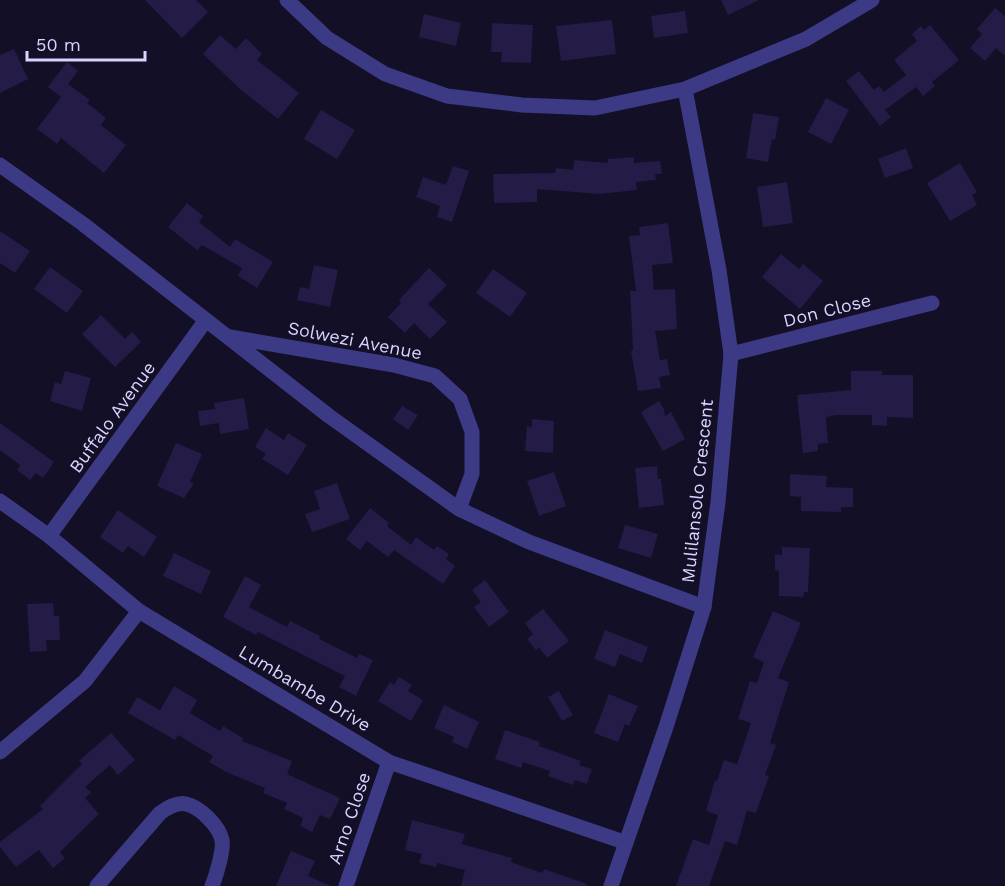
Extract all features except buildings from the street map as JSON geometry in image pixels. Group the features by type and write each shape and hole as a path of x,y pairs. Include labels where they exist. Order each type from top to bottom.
{"street":[{"path":"287,0 327,38 385,75 447,96 522,105 595,108 685,89 806,39 872,0"},
{"name":"Mulilansolo Crescent","path":"611,886 624,842 666,727 704,607 718,502 731,354 719,270 685,89"},
{"name":"Solwezi Avenue","path":"0,165 82,224 329,417 459,509 529,542 704,607"},
{"name":"Don Close","path":"731,354 932,303"},
{"name":"Buffalo Avenue","path":"49,536 206,320"},
{"name":"Solwezi Avenue","path":"227,336 394,364 435,376 460,399 472,432 472,474 459,509"},
{"name":"Lumbambe Drive","path":"0,501 49,536 139,611 388,762 624,842"},
{"path":"0,752 85,681 139,611"},
{"name":"Arno Close","path":"346,886 388,762"},
{"path":"97,886 160,813 171,806 186,804 196,809 216,826 223,841 212,886"}]}
